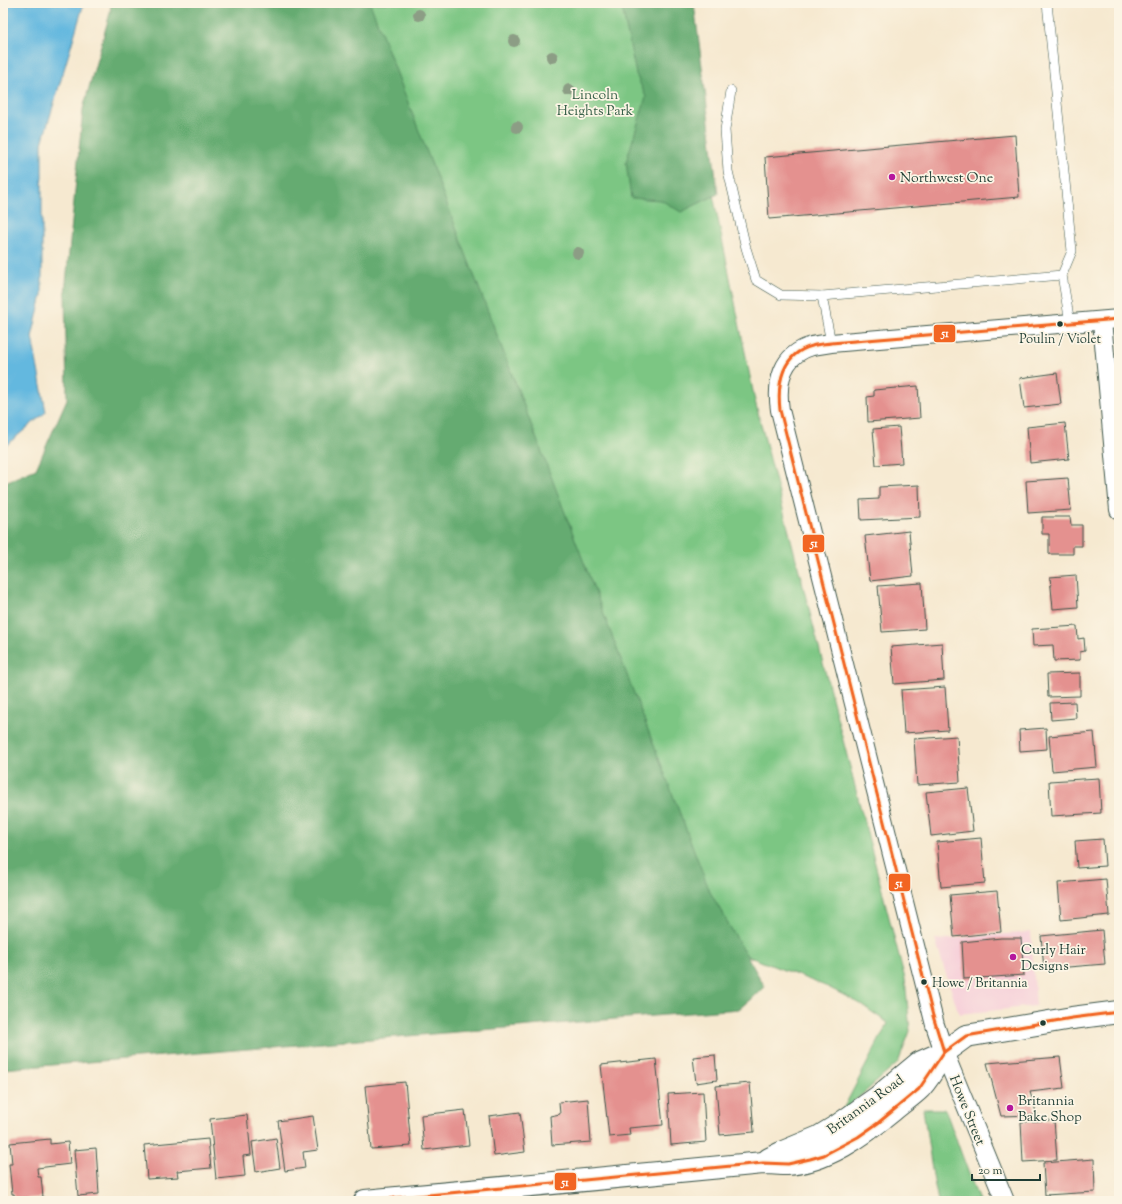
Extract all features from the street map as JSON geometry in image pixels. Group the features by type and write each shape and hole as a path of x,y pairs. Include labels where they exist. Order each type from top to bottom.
{"street":[{"path":"831,343 1110,320 1119,510"},
{"name":"Howe Street","path":"831,343 800,351 791,358 785,366 780,379 780,410 933,1016 944,1052 1005,1201"},
{"name":"Britannia Road","path":"374,1201 762,1163 783,1152 819,1137 837,1126 878,1097 919,1063 944,1052 966,1036 1072,1018 1119,1012"}],"lane":[{"path":"1047,3 1072,251 1062,274 1070,323"},
{"path":"731,91 725,130 728,171 746,248 756,280 781,295 822,296 1062,274"},
{"path":"822,296 831,343"}],"shaded area":[{"path":"1031,932 1036,1006 959,1014 935,940"}],"green space":[{"path":"111,3 370,3 710,892 765,987 739,1009 3,1069 3,483 36,469 67,399 65,293 83,109 110,13"},
{"name":"Lincoln Heights Park","path":"348,3 674,3 755,401 905,979 910,1031 898,1063 841,1113 888,1023 859,1003 828,987 703,939"},
{"path":"621,3 694,3 718,194 681,212 661,200 631,198 626,162 646,97 636,74"},
{"path":"923,1109 945,1109 979,1201 938,1201"}],"water":[{"path":"3,3 84,3 42,143 42,295 32,337 46,412 3,449"}],"building":[{"name":"Northwest One","path":"1015,135 1019,197 769,219 765,157"},
{"path":"1057,373 1061,404 1024,408 1020,378"},
{"path":"918,386 920,418 868,422 867,397 874,396 874,390"},
{"path":"1065,423 1069,459 1030,463 1027,427"},
{"path":"899,427 902,463 876,465 873,429"},
{"path":"1068,478 1071,510 1028,513 1026,481"},
{"path":"919,485 920,517 861,520 860,500 879,499 879,487"},
{"path":"1042,517 1070,517 1071,525 1082,525 1082,546 1073,546 1073,554 1049,554 1049,534 1042,534"},
{"path":"909,531 913,576 870,581 865,536"},
{"path":"1076,575 1078,607 1053,609 1050,577"},
{"path":"922,583 925,629 882,632 878,586"},
{"path":"1077,626 1078,639 1084,638 1085,651 1080,652 1080,660 1054,661 1053,645 1033,646 1032,629"},
{"path":"942,643 944,680 894,684 891,647"},
{"path":"1080,673 1080,696 1048,697 1047,674"},
{"path":"945,687 948,730 904,733 901,690"},
{"path":"1075,702 1076,718 1051,720 1050,703"},
{"path":"1046,728 1047,749 1020,751 1019,730"},
{"path":"1094,732 1097,767 1052,771 1049,736"},
{"path":"957,736 960,782 917,785 914,739"},
{"path":"1099,778 1101,813 1051,816 1049,781"},
{"path":"968,788 973,831 931,836 926,792"},
{"path":"981,838 985,883 941,887 937,842"},
{"path":"1103,839 1105,866 1077,868 1075,841"},
{"path":"1106,879 1109,915 1061,920 1058,883"},
{"path":"997,891 1001,932 954,937 950,895"},
{"path":"1102,930 1105,964 1044,969 1041,936"},
{"path":"1001,938 1021,938 1024,975 964,979 962,942"},
{"path":"715,1055 717,1080 696,1083 693,1057"},
{"path":"1060,1057 1064,1088 1030,1092 1037,1115 1001,1116 987,1063"},
{"path":"656,1059 663,1125 629,1128 630,1135 609,1137 601,1065"},
{"path":"405,1082 411,1146 371,1149 365,1086"},
{"path":"750,1083 754,1132 720,1135 716,1086"},
{"path":"703,1092 706,1142 671,1145 668,1094"},
{"path":"588,1099 591,1142 552,1145 550,1116 560,1114 559,1102"},
{"path":"465,1110 469,1145 424,1150 421,1115"},
{"path":"520,1112 525,1152 494,1156 489,1116"},
{"path":"247,1115 251,1155 243,1156 245,1176 216,1179 210,1119"},
{"path":"313,1116 318,1150 303,1152 305,1168 285,1171 278,1121"},
{"path":"1054,1120 1057,1160 1023,1162 1021,1122"},
{"path":"276,1138 280,1168 256,1172 252,1142"},
{"path":"50,1139 50,1144 68,1142 70,1164 37,1168 38,1177 41,1177 43,1197 15,1200 14,1194 12,1194 9,1164 12,1164 10,1143"},
{"path":"208,1139 211,1168 177,1171 178,1177 147,1179 144,1145"},
{"path":"96,1148 99,1194 78,1196 74,1150"},
{"path":"1094,1159 1095,1192 1045,1195 1043,1163"}],"transit line":[{"name":"51","path":"944,1052 933,1016 780,410 779,400 781,380 788,363 794,356 802,350 817,345 1119,319"},
{"name":"51","path":"365,1201 763,1163 788,1164 810,1159 824,1155 858,1137 878,1123 919,1089 944,1052 966,1036 1072,1018 1119,1012"}],"place":[{"name":"Northwest One","path":"892,177"},
{"name":"Poulin / Violet","path":"1060,324"},
{"name":"Curly Hair Designs","path":"1013,957"},
{"name":"Howe / Britannia","path":"924,982"},
{"name":"Britannia Bake Shop","path":"1010,1108"}]}
